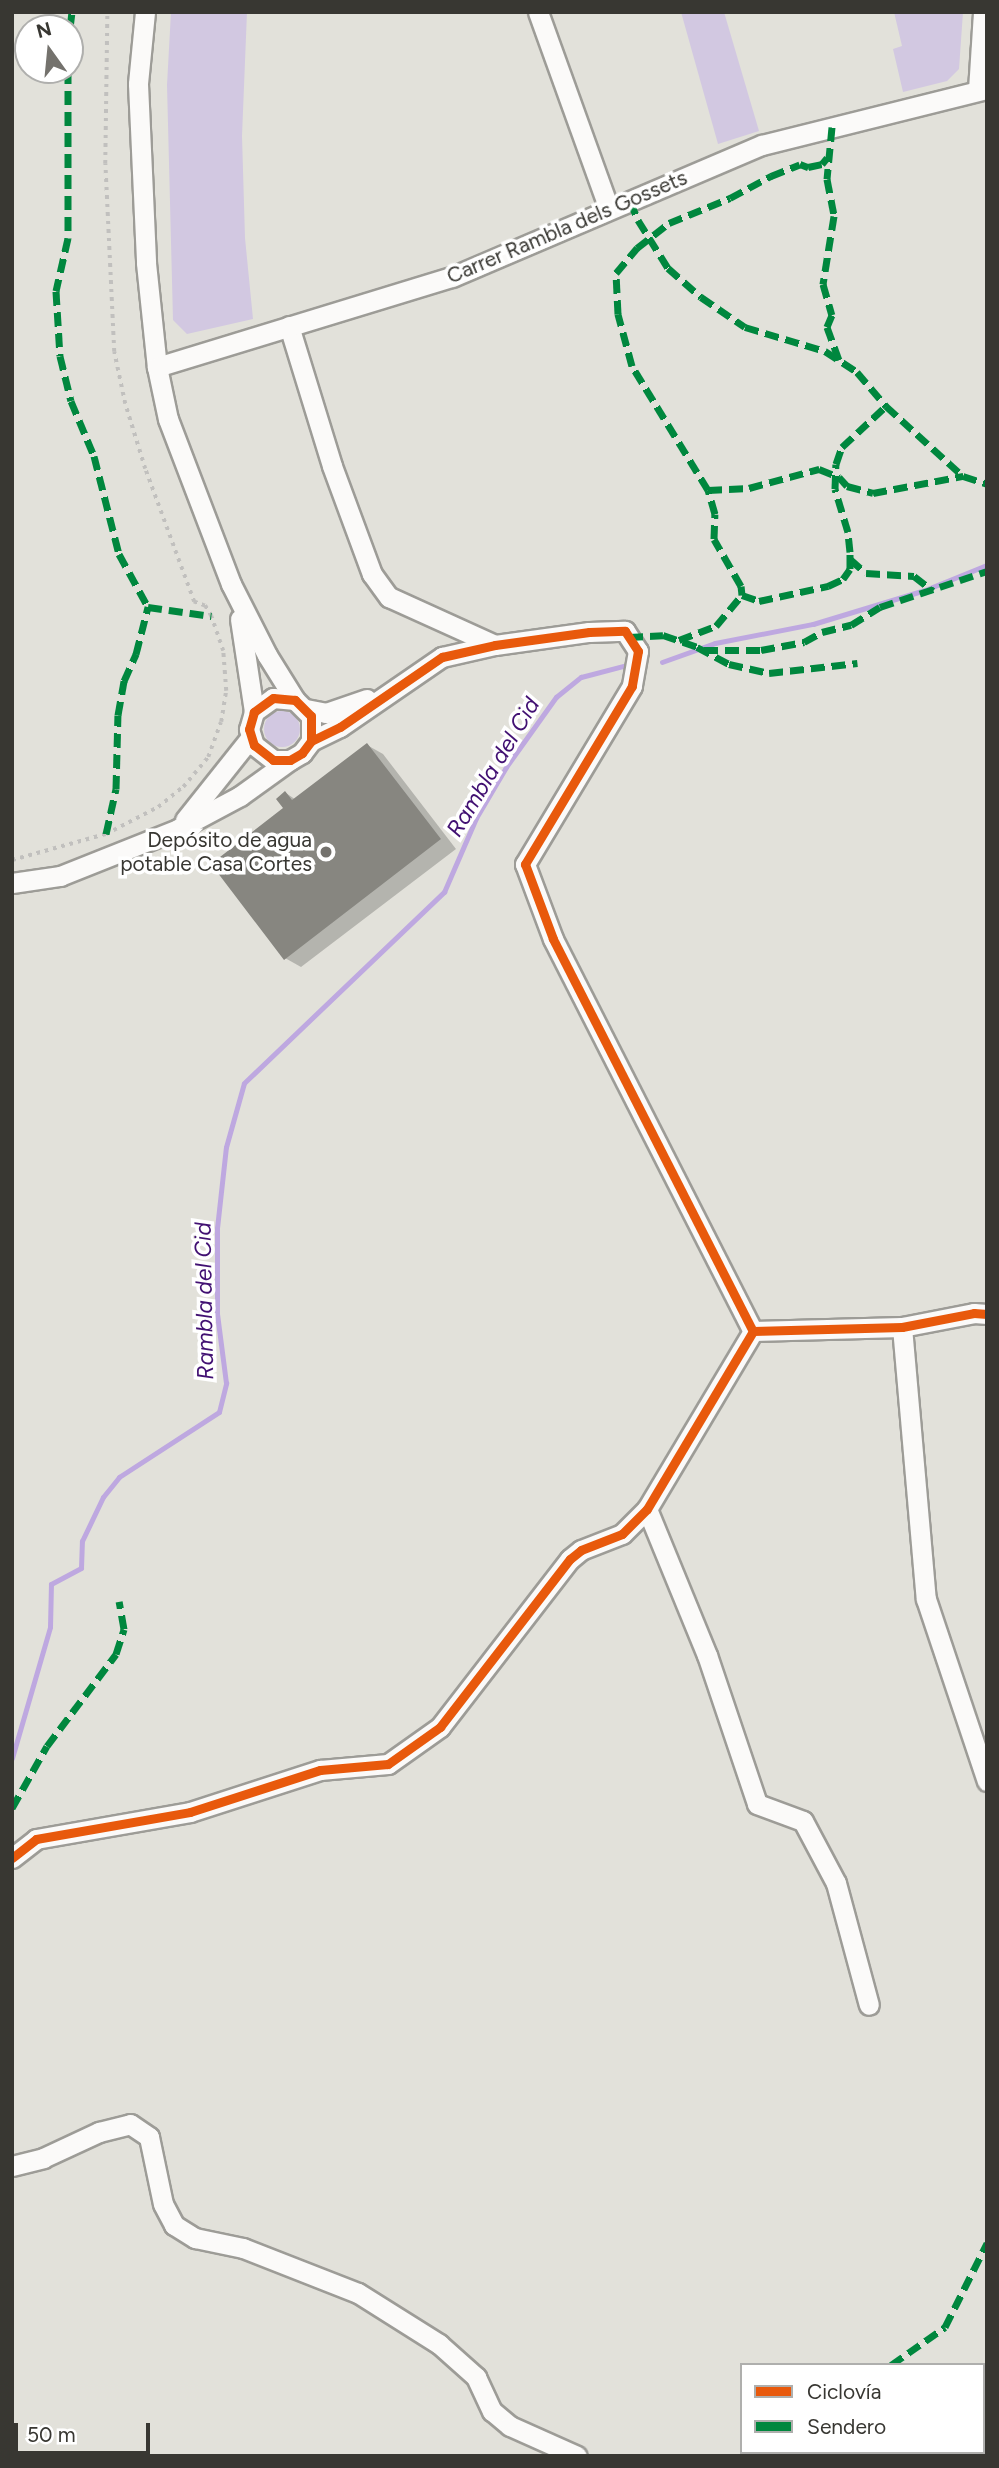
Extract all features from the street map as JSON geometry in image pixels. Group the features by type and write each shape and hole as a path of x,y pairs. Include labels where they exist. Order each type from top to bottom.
{"street":[{"path":"145,12 138,84 146,263 157,367 168,419 232,584 267,655 313,724 311,741"},
{"path":"538,12 609,209"},
{"path":"983,12 984,91"},
{"name":"Carrer Rambla dels Gossets","path":"157,367 452,277 762,145 984,91"},
{"path":"289,326 332,466 372,575 389,597 495,645"},
{"path":"232,584 244,635 254,712 249,729 251,737 265,757 290,760"},
{"path":"12,883 60,876 178,829 240,796 302,753 311,741 340,727 442,657 495,645 589,632 625,631 638,651 632,686 525,864 553,939 753,1331"},
{"path":"254,712 272,698 326,713 356,704 403,682"},
{"path":"178,829 216,785 251,737"},
{"path":"753,1331 902,1327 974,1313 987,1314"},
{"path":"902,1327 926,1599 987,1782"},
{"path":"12,1858 36,1839 190,1812 293,1782 320,1770 387,1765 440,1727 570,1559 581,1550 622,1534 647,1509 753,1331"},
{"path":"647,1509 707,1655 757,1804 803,1822 836,1883 869,2005"},
{"path":"12,2166 43,2158 99,2132 130,2124 149,2137 163,2204 174,2225 195,2238 243,2248 358,2293 439,2344 476,2376 492,2411 510,2426 577,2456"}],"path":[{"path":"12,860 106,834 158,807 183,787 208,757 220,722 226,691 223,651 211,616 205,606 194,602 172,542 125,404 114,352 105,164 107,12"}],"shaded area":[{"path":"171,12 247,12 242,136 245,238 253,319 187,334 173,320 167,85"},
{"path":"681,12 724,12 759,131 718,144"},
{"path":"894,12 963,12 959,69 947,81 903,92 893,49 902,46"},
{"path":"282,711 295,716 300,729 295,742 282,747 269,742 264,729 269,716"}],"building":[{"name":"Depósito de agua potable Casa Cortes","path":"367,743 441,839 284,960 211,864 283,808 276,799 285,791 292,800"}],"waterway":[{"name":"Rambla del Cid","path":"662,662 715,643 813,624 925,590 987,565"},
{"name":"Rambla del Cid","path":"12,1758 50,1627 51,1584 81,1568 82,1541 103,1497 119,1477 219,1412 226,1383 217,1314 217,1228 226,1147 244,1083 444,892 476,818 506,767 556,697 581,677 623,666"}],"marked path":[{"path":"68,84 68,238 56,291 60,356 71,401 94,456 119,554 148,607 211,616"},
{"path":"832,127 827,179 834,216 823,284 832,315 827,327 839,360"},
{"path":"679,640 716,626 742,595 741,586 714,539 715,514 708,490 632,366 618,314 616,273 637,248 669,223 730,198 800,164 808,167 822,164 827,158"},
{"path":"630,201 638,220 668,268 701,297 745,327 825,351 857,372 886,406 963,476 987,484"},
{"path":"742,595 759,601 828,586 843,579 850,569 850,552 848,532 835,489 836,464 842,447 886,406"},
{"path":"708,490 749,488 819,469 839,477 847,486 873,493 963,476"},
{"path":"850,559 866,573 914,576 933,591"},
{"path":"704,650 761,650 804,642 822,632 851,625 880,607 987,571"},
{"path":"106,834 116,789 118,715 124,681 136,654 148,607"},
{"path":"629,637 663,635 697,647 729,664 769,673 857,663"},
{"path":"12,1808 47,1746 116,1654 124,1629 119,1601"},
{"path":"894,2363 945,2327 987,2243"}],"cycle path":[{"path":"311,741 311,716 295,700 273,698 254,712 249,729 254,745 273,760 290,760 302,753 311,741 340,727 442,657 495,645 589,632 625,631 638,651 632,686 525,864 553,939 753,1331 902,1327 974,1313 987,1314"},
{"path":"12,1858 36,1839 190,1812 320,1770 388,1764 440,1727 570,1559 581,1550 622,1534 647,1509 753,1331"}],"place":[{"name":"Depósito de agua potable Casa Cortes","path":"326,852"}]}
